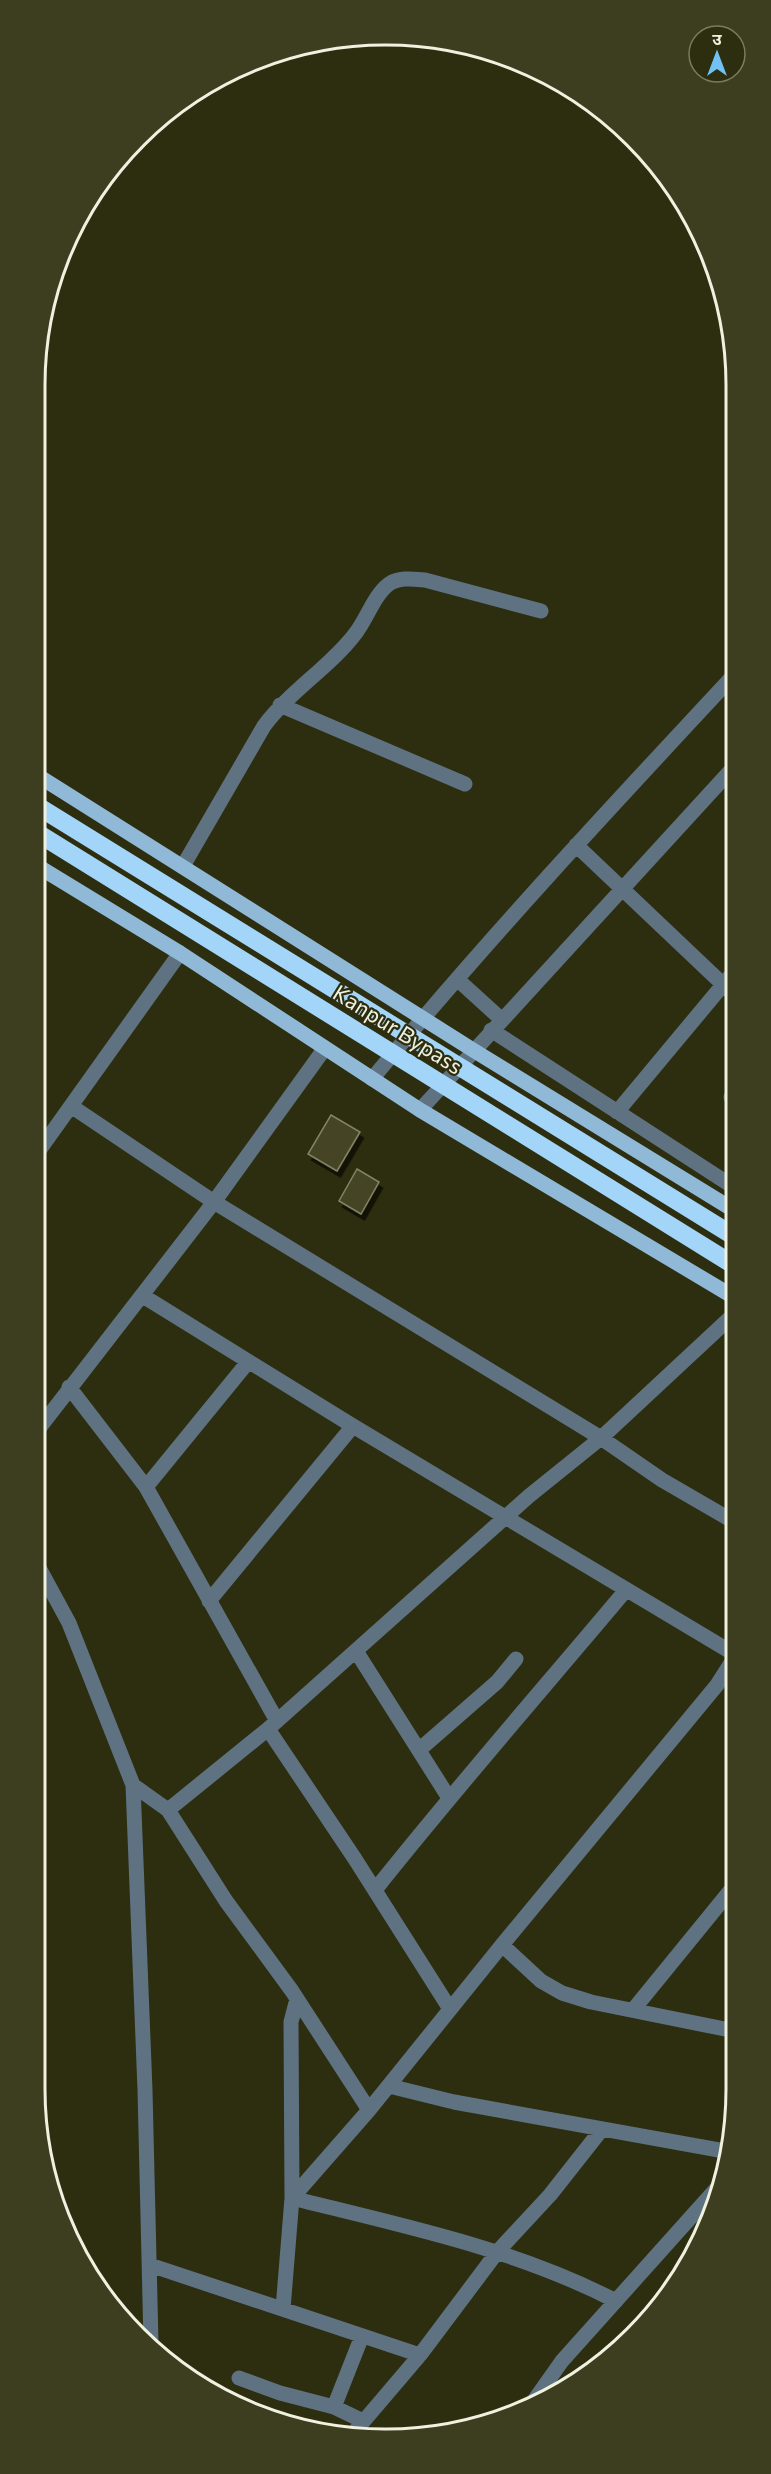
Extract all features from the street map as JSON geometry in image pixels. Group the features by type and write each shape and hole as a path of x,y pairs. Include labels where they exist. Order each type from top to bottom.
{"highway":[{"name":"Kanpur Bypass","path":"45,811 726,1232"},
{"name":"Kanpur Bypass","path":"45,838 726,1260"}],"main road":[{"path":"45,780 473,1050 726,1205"},
{"path":"45,871 180,953 420,1110 726,1292"}],"street":[{"path":"183,866 264,726 280,705 344,647 390,583 405,578 425,580 541,611"},
{"path":"372,1079 456,979 576,845 726,684"},
{"path":"280,705 465,784"},
{"path":"420,1110 496,1024 726,775"},
{"path":"576,845 620,889 726,981"},
{"path":"45,1140 180,953"},
{"path":"456,979 496,1024 617,1113 726,1182"},
{"path":"617,1113 726,987"},
{"path":"45,1420 214,1202 325,1048"},
{"path":"71,1106 214,1202 601,1438 662,1480 726,1517"},
{"path":"142,1296 353,1426 726,1649"},
{"path":"168,1810 273,1725 529,1496 601,1438 726,1322"},
{"path":"146,1488 248,1362"},
{"path":"69,1387 146,1488 273,1725 450,2009"},
{"path":"208,1600 353,1426"},
{"path":"45,1580 69,1623 133,1785 151,2335"},
{"path":"375,1890 449,1798 626,1590"},
{"path":"356,1651 449,1798"},
{"path":"418,1750 497,1682 516,1659"},
{"path":"292,2198 389,2086 502,1944 726,1674"},
{"path":"133,1785 168,1810 226,1900 297,1999 369,2110"},
{"path":"633,2010 726,1896"},
{"path":"502,1944 541,1981 561,1993 591,2002 726,2029"},
{"path":"283,2309 292,2198 291,2022 297,1999"},
{"path":"389,2086 454,2102 720,2151"},
{"path":"358,2428 420,2355 498,2251 550,2195 602,2129"},
{"path":"292,2198 498,2251 578,2282 616,2301"},
{"path":"540,2392 562,2361 708,2198"},
{"path":"150,2265 420,2355"},
{"path":"334,2407 362,2336"},
{"path":"239,2378 280,2393 334,2407 363,2421"}],"building":[{"path":"331,1115 360,1132 337,1171 308,1154"},
{"path":"357,1169 379,1182 361,1214 339,1201"}]}
